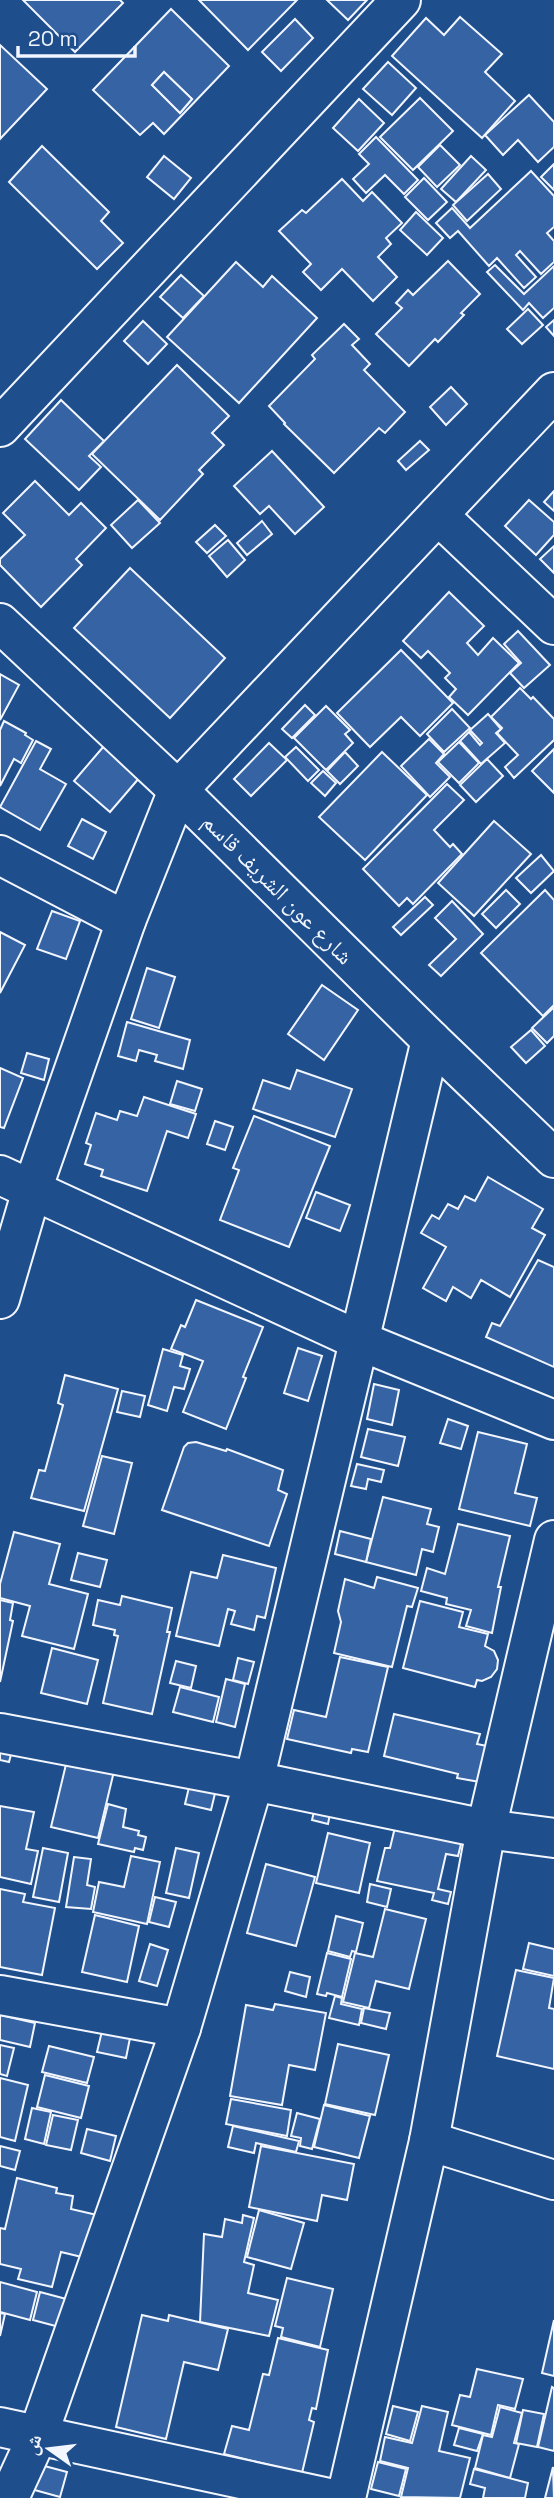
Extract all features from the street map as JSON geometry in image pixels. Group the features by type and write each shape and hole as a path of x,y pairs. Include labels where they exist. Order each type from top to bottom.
{"street":[{"path":"0,426 401,0"},
{"path":"0,1299 16,1182 178,790 554,391"},
{"path":"438,515 554,625"},
{"name":"شارع عون الشريف قاسم","path":"0,623 178,790 431,1040 554,1157"},
{"path":"0,855 126,920"},
{"path":"9,2498 38,2435 181,2028 254,1781 431,1040"},
{"path":"16,1182 358,1340 554,1420"},
{"path":"346,2498 429,2141 486,1829 554,1540"},
{"path":"0,1733 254,1781 486,1829 554,1838"},
{"path":"0,1995 181,2028"},
{"path":"429,2141 554,2180"},
{"path":"0,2427 329,2498"}],"building":[{"path":"23,0 120,0 123,3 75,52"},
{"path":"199,0 297,0 248,50"},
{"path":"327,0 367,0 348,20"},
{"path":"171,9 229,66 164,134 153,123 140,135 93,90","holes":["164,72 192,99 180,113 152,85"]},
{"path":"460,17 502,54 485,72 515,101 482,138 392,56 426,18 444,35"},
{"path":"295,19 313,38 281,71 262,52"},
{"path":"0,45 47,89 0,139"},
{"path":"388,62 416,88 392,115 363,89"},
{"path":"164,72 192,99 180,113 152,85"},
{"path":"529,95 554,122 554,147 538,162 518,140 503,155 485,135"},
{"path":"420,98 453,131 413,170 380,137"},
{"path":"359,99 384,123 358,151 333,128"},
{"path":"376,137 418,180 404,194 385,175 366,193 353,179 369,164 359,154"},
{"path":"440,145 460,165 437,187 418,167"},
{"path":"42,146 109,212 101,221 123,243 97,269 9,182"},
{"path":"164,156 191,178 174,199 147,177"},
{"path":"471,156 486,170 456,202 441,189"},
{"path":"554,164 554,190 541,177"},
{"path":"531,171 554,196 554,227 547,233 554,241 554,262 541,274 520,251 516,255 536,277 524,288 497,258 489,266 458,231 450,238 436,223 452,208 470,228"},
{"path":"488,174 501,189 467,221 453,205"},
{"path":"424,178 447,202 428,220 405,197"},
{"path":"342,179 363,201 372,192 402,223 386,238 391,244 378,257 397,277 373,301 342,269 321,290 303,272 311,264 279,231 302,210 306,213"},
{"path":"416,212 443,238 427,255 400,230"},
{"path":"448,261 480,294 438,342 435,339 409,366 376,334 402,308 396,303 408,290 413,295"},
{"path":"236,262 263,287 272,276 317,318 239,403 167,337"},
{"path":"495,265 524,294 554,266 554,308 543,318 529,303 523,310 487,272"},
{"path":"181,275 204,296 183,318 160,297"},
{"path":"528,309 543,325 522,344 507,329"},
{"path":"554,320 554,336 546,327"},
{"path":"143,321 167,344 148,364 124,341"},
{"path":"344,324 359,339 352,345 370,364 364,370 405,412 385,433 379,428 334,473 269,406 315,359 312,355"},
{"path":"177,365 229,416 212,433 224,445 199,470 203,474 160,520 92,454"},
{"path":"451,387 467,404 446,425 430,407"},
{"path":"61,400 104,441 89,456 101,467 79,490 25,439"},
{"path":"420,441 429,450 406,470 398,461"},
{"path":"272,451 324,507 295,534 269,506 260,514 234,486"},
{"path":"35,481 69,515 81,503 106,528 76,559 82,565 41,607 0,565 0,559 25,535 3,513"},
{"path":"554,491 554,511 544,502"},
{"path":"138,500 160,523 132,548 111,525"},
{"path":"529,500 554,522 554,535 536,555 505,526"},
{"path":"262,521 272,534 247,555 237,543"},
{"path":"215,525 226,536 207,553 196,542"},
{"path":"228,540 245,560 227,577 209,556"},
{"path":"554,546 554,573 540,559"},
{"path":"130,568 225,658 170,718 74,628"},
{"path":"449,592 484,626 467,643 478,655 493,638 519,663 468,715 449,697 456,689 445,678 450,673 428,651 421,658 403,641"},
{"path":"518,631 550,665 524,688 510,673 521,663 504,644"},
{"path":"401,650 453,703 420,736 401,717 370,747 337,713"},
{"path":"0,674 19,685 0,720"},
{"path":"520,688 531,699 533,697 554,719 554,740 514,778 505,767 518,755 497,733 502,728 491,717"},
{"path":"305,705 315,715 292,738 282,729"},
{"path":"326,706 350,730 345,734 353,743 326,770 294,738"},
{"path":"452,709 470,728 444,752 427,734"},
{"path":"488,714 501,729 496,733 505,743 481,764 460,741 469,732 480,745 482,743 470,730"},
{"path":"4,721 33,740 21,763 14,759 0,786 0,730"},
{"path":"429,739 444,754 436,763 450,777 430,797 401,766"},
{"path":"36,741 51,749 40,769 66,784 40,830 0,807"},
{"path":"459,742 479,763 459,783 438,762"},
{"path":"269,743 287,760 251,796 234,779"},
{"path":"104,746 140,777 110,812 74,781"},
{"path":"296,747 319,770 308,781 285,757"},
{"path":"554,749 554,793 532,771"},
{"path":"345,752 358,766 340,784 327,771"},
{"path":"382,752 427,795 365,860 319,817"},
{"path":"487,759 503,776 476,802 460,785"},
{"path":"323,771 336,783 325,796 311,783"},
{"path":"447,784 464,800 434,830 450,847 453,844 462,854 413,904 407,898 399,906 363,869"},
{"path":"82,819 106,832 93,859 68,846"},
{"path":"494,821 531,854 474,916 438,883"},
{"path":"541,855 554,871 531,893 516,878"},
{"path":"506,890 520,904 496,928 482,914"},
{"path":"545,890 554,900 554,1005 543,1016 481,953"},
{"path":"425,897 433,905 401,935 393,927"},
{"path":"452,901 483,934 441,976 429,965 456,939 435,918"},
{"path":"52,911 80,921 66,959 37,949"},
{"path":"0,932 25,945 0,993"},
{"path":"147,968 175,977 159,1028 131,1019"},
{"path":"322,985 358,1010 324,1060 288,1034"},
{"path":"554,1007 554,1036 547,1043 532,1028"},
{"path":"127,1022 190,1040 183,1069 155,1061 157,1055 139,1050 136,1061 118,1056"},
{"path":"531,1030 545,1046 526,1063 511,1047"},
{"path":"27,1053 49,1059 44,1080 21,1073"},
{"path":"0,1068 23,1078 4,1128 0,1127"},
{"path":"297,1070 352,1089 335,1137 253,1109 263,1080 290,1089"},
{"path":"177,1081 202,1089 195,1111 170,1104"},
{"path":"144,1097 196,1114 188,1138 167,1131 147,1191 101,1176 103,1170 85,1164 91,1145 86,1143 96,1113 117,1120 120,1111 137,1116"},
{"path":"254,1116 330,1146 289,1247 220,1220 239,1170 233,1168"},
{"path":"215,1121 233,1127 225,1150 207,1144"},
{"path":"488,1177 543,1209 532,1228 545,1235 510,1297 481,1280 471,1298 453,1287 446,1301 423,1288 446,1247 421,1233 432,1215 439,1219 448,1204 458,1209 465,1196 475,1201"},
{"path":"316,1192 350,1205 340,1231 306,1218"},
{"path":"538,1260 554,1267 554,1367 486,1337 492,1323 500,1326"},
{"path":"196,1300 263,1327 226,1429 183,1412 203,1361 171,1349 181,1325 185,1327"},
{"path":"298,1348 322,1356 308,1401 284,1393"},
{"path":"163,1349 183,1355 180,1366 190,1369 184,1389 174,1387 167,1411 148,1405"},
{"path":"65,1375 118,1389 84,1511 31,1498 39,1470 45,1471 63,1405 58,1403"},
{"path":"374,1384 399,1390 392,1425 367,1419"},
{"path":"122,1391 145,1396 140,1417 117,1412"},
{"path":"448,1419 468,1426 461,1449 440,1443"},
{"path":"368,1429 405,1437 398,1466 361,1457"},
{"path":"478,1432 527,1444 515,1493 537,1498 530,1526 459,1509"},
{"path":"196,1442 226,1451 227,1449 283,1470 278,1490 287,1494 269,1546 162,1510 184,1447 188,1443"},
{"path":"102,1456 132,1463 114,1534 83,1526"},
{"path":"357,1464 384,1470 381,1482 368,1479 366,1489 351,1486"},
{"path":"383,1497 431,1509 427,1524 439,1527 433,1552 422,1549 416,1575 366,1562"},
{"path":"458,1524 510,1536 498,1587 501,1587 492,1633 466,1626 471,1610 446,1604 447,1598 421,1591 427,1568 445,1574"},
{"path":"340,1531 371,1539 366,1562 335,1554"},
{"path":"14,1532 60,1544 49,1584 88,1594 74,1649 22,1636 30,1606 0,1598 0,1584"},
{"path":"78,1553 107,1560 100,1587 71,1580"},
{"path":"223,1555 276,1568 265,1618 257,1616 254,1630 231,1624 235,1611 228,1609 219,1646 176,1636 191,1572 217,1578"},
{"path":"377,1577 418,1588 412,1607 407,1606 392,1667 334,1653 341,1622 338,1611 345,1579 374,1588"},
{"path":"122,1596 172,1608 167,1632 170,1632 152,1714 103,1703 118,1636 114,1635 115,1630 93,1625 98,1600 120,1605"},
{"path":"0,1600 13,1603 10,1620 13,1621 0,1682"},
{"path":"420,1601 463,1612 459,1627 488,1634 485,1646 494,1651 498,1660 497,1669 491,1677 477,1680 475,1687 403,1668"},
{"path":"52,1648 98,1660 87,1704 41,1693"},
{"path":"340,1657 388,1667 368,1752 352,1749 351,1753 287,1739 294,1710 326,1717"},
{"path":"238,1658 254,1662 248,1684 233,1680"},
{"path":"176,1661 196,1666 191,1688 170,1683"},
{"path":"226,1679 245,1684 235,1727 216,1722"},
{"path":"180,1687 219,1697 213,1722 173,1712"},
{"path":"394,1714 480,1734 477,1744 487,1746 480,1782 457,1778 458,1774 384,1756"},
{"path":"0,1744 13,1747 9,1762 0,1760"},
{"path":"68,1756 115,1767 98,1838 51,1827"},
{"path":"191,1779 217,1785 211,1810 185,1804"},
{"path":"317,1799 332,1803 328,1824 312,1820"},
{"path":"108,1804 126,1809 123,1827 139,1831 138,1835 146,1837 143,1850 135,1848 134,1852 98,1844"},
{"path":"0,1806 34,1812 26,1849 38,1851 31,1884 0,1877"},
{"path":"397,1819 464,1832 458,1856 446,1854 438,1889 451,1892 448,1904 432,1900 434,1893 377,1881 385,1848 390,1848"},
{"path":"328,1833 370,1843 359,1893 316,1883"},
{"path":"43,1848 68,1853 59,1902 33,1897"},
{"path":"176,1848 199,1853 189,1898 166,1893"},
{"path":"131,1856 160,1862 147,1924 93,1912 99,1882 124,1887"},
{"path":"74,1857 91,1859 87,1885 95,1887 91,1909 66,1907"},
{"path":"266,1864 315,1877 296,1946 247,1933"},
{"path":"370,1884 391,1889 387,1907 367,1902"},
{"path":"0,1889 25,1894 23,1902 55,1908 42,1975 0,1967"},
{"path":"155,1897 176,1902 169,1927 149,1922"},
{"path":"385,1909 426,1919 409,1989 376,1981 369,2008 343,2002 355,1953 373,1957"},
{"path":"95,1915 139,1926 127,1982 82,1972"},
{"path":"336,1916 363,1923 356,1952 352,1951 350,1957 328,1951"},
{"path":"529,1943 554,1949 554,1976 523,1969"},
{"path":"150,1944 168,1950 157,1986 139,1981"},
{"path":"327,1953 351,1959 342,1997 327,1993 326,1996 317,1994"},
{"path":"516,1970 554,1978 549,2008 554,2009 554,2069 497,2056"},
{"path":"290,1972 310,1977 306,1997 285,1991"},
{"path":"335,1996 342,1998 341,2004 362,2009 359,2025 329,2018"},
{"path":"275,2004 326,2013 315,2070 289,2065 282,2105 230,2096 246,2005 273,2010"},
{"path":"364,2008 390,2013 386,2029 361,2023"},
{"path":"0,2015 35,2023 30,2047 0,2040"},
{"path":"102,2031 130,2038 126,2058 97,2052"},
{"path":"338,2044 389,2055 375,2115 325,2104"},
{"path":"0,2045 14,2048 7,2076 0,2074"},
{"path":"49,2046 94,2057 87,2083 42,2072"},
{"path":"45,2075 89,2086 81,2118 37,2107"},
{"path":"0,2078 28,2085 15,2141 0,2137"},
{"path":"231,2099 291,2110 287,2136 226,2124"},
{"path":"324,2105 370,2116 359,2158 314,2147"},
{"path":"32,2108 51,2112 44,2144 25,2139"},
{"path":"297,2113 320,2119 312,2149 300,2146 301,2138 291,2136"},
{"path":"53,2115 78,2120 71,2150 46,2145"},
{"path":"233,2126 299,2141 296,2152 256,2143 254,2153 228,2147"},
{"path":"87,2129 116,2136 110,2161 81,2153"},
{"path":"0,2146 20,2151 15,2170 0,2166"},
{"path":"261,2146 354,2164 347,2200 322,2195 317,2221 249,2207"},
{"path":"17,2178 57,2188 56,2193 73,2196 71,2209 97,2215 86,2258 61,2252 52,2287 18,2279 21,2269 0,2264 0,2228 5,2229"},
{"path":"259,2210 304,2223 291,2269 247,2257"},
{"path":"243,2215 254,2218 244,2262 254,2265 248,2293 278,2300 269,2336 200,2322 204,2234 222,2237 225,2219 242,2223"},
{"path":"287,2278 333,2289 320,2347 281,2337 283,2328 275,2326"},
{"path":"0,2282 37,2292 30,2320 0,2312"},
{"path":"40,2292 70,2300 63,2328 33,2320"},
{"path":"0,2313 5,2314 0,2336"},
{"path":"142,2315 168,2321 169,2315 228,2329 218,2370 184,2362 166,2439 116,2427"},
{"path":"554,2320 554,2376 542,2373"},
{"path":"278,2338 328,2350 316,2409 312,2408 309,2420 314,2422 302,2473 224,2454 232,2426 249,2430 263,2374 269,2375"},
{"path":"477,2369 523,2379 515,2409 498,2405 491,2435 452,2425 460,2395 470,2397"},
{"path":"552,2387 554,2388 554,2451 538,2447"},
{"path":"393,2406 418,2412 410,2441 386,2434"},
{"path":"422,2406 448,2412 439,2451 470,2458 460,2498 401,2497 408,2468 380,2461 385,2437 412,2443"},
{"path":"500,2407 522,2413 514,2443 519,2444 510,2478 475,2468 483,2435 492,2437"},
{"path":"523,2410 544,2414 537,2447 516,2443"},
{"path":"459,2428 483,2434 477,2451 454,2445"},
{"path":"378,2462 406,2469 399,2496 371,2489"},
{"path":"37,2464 67,2472 60,2497 31,2489"},
{"path":"553,2467 554,2498 545,2498"},
{"path":"474,2469 528,2483 525,2498 483,2498 485,2488 470,2484"}]}
